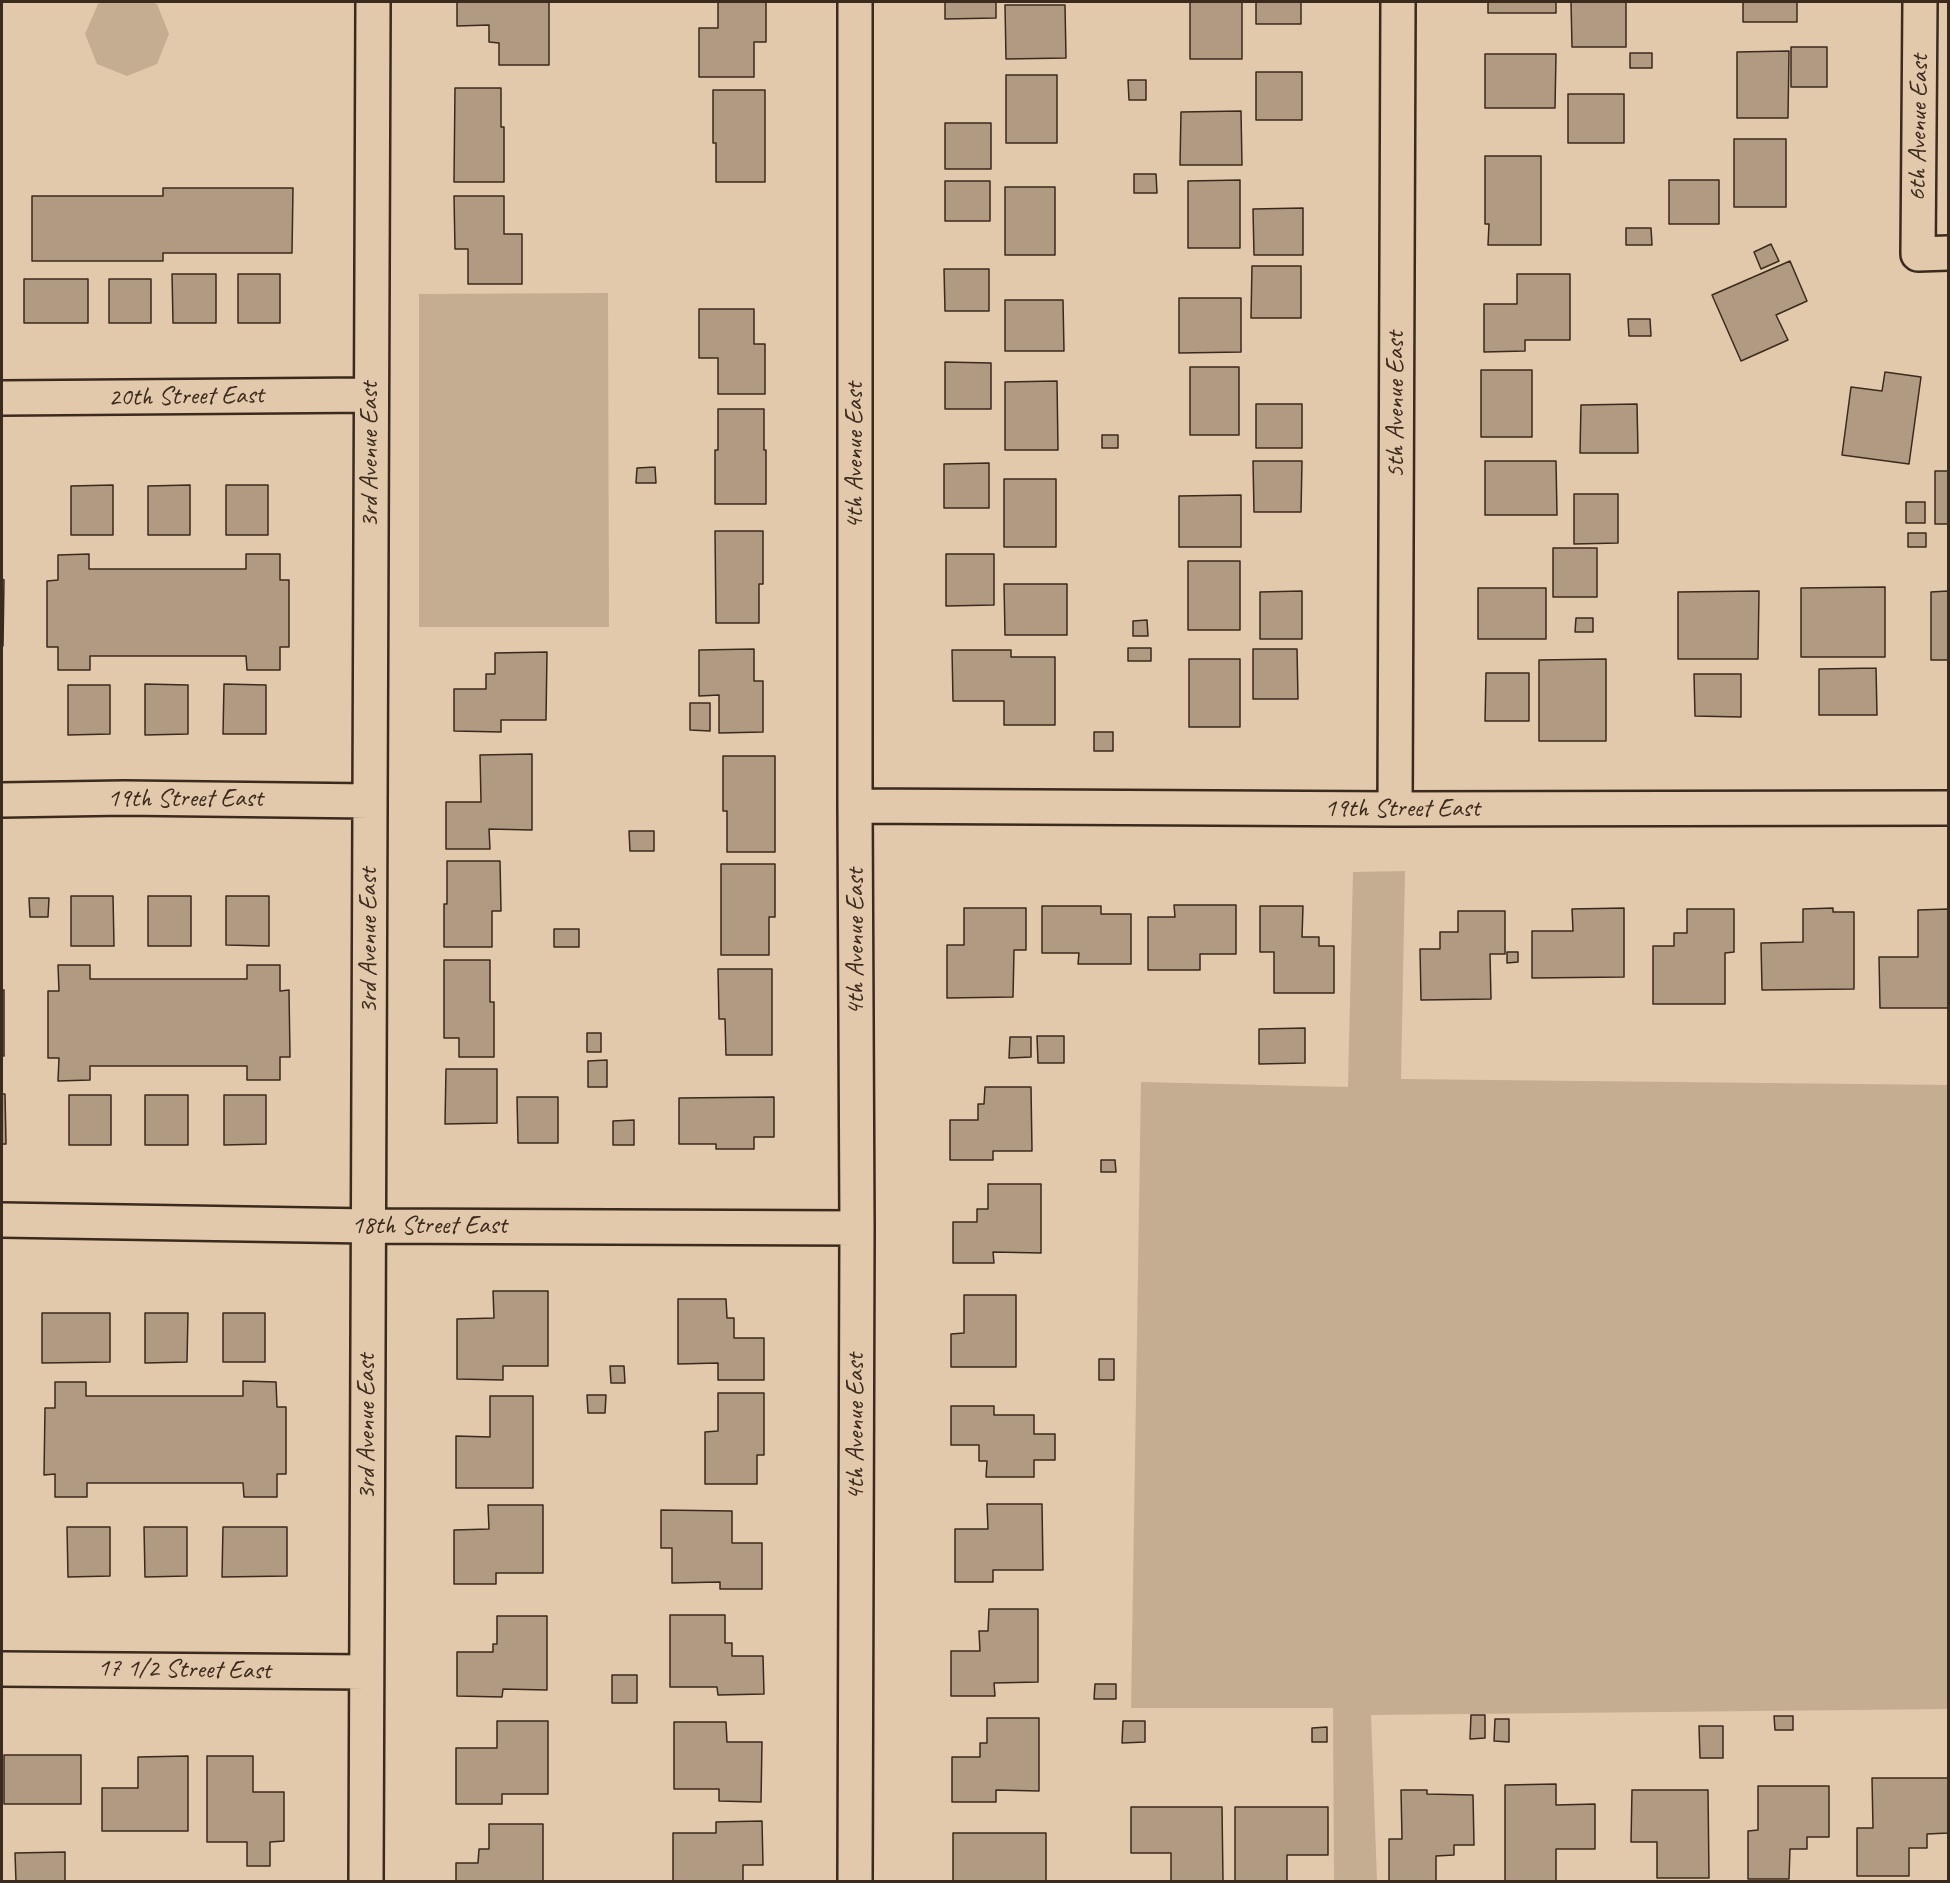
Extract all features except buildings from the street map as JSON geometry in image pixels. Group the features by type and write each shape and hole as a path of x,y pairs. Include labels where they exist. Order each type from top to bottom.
{"street":[{"name":"3rd Avenue East","path":"366,1881 373,2"},
{"name":"4th Avenue East","path":"855,2 857,1228 855,1881"},
{"name":"5th Avenue East","path":"1395,809 1398,2"},
{"name":"6th Avenue East","path":"1920,2 1933,253"},
{"name":"20th Street East","path":"2,398 371,395"},
{"name":"19th Street East","path":"2,800 124,798 369,801"},
{"name":"19th Street East","path":"855,806 1395,809 1948,808"},
{"name":"18th Street East","path":"2,1220 368,1226 857,1228"},
{"name":"17 1/2 Street East","path":"2,1669 366,1672"}],"shaded area":[{"path":"103,2 157,4 169,34 157,64 127,76 97,64 85,34 98,4"},
{"path":"608,293 609,627 419,627 419,294"},
{"path":"1405,871 1401,1079 1948,1085 1948,1709 1371,1715 1377,1881 1334,1881 1333,1708 1131,1708 1141,1082 1348,1087 1353,872"}]}
